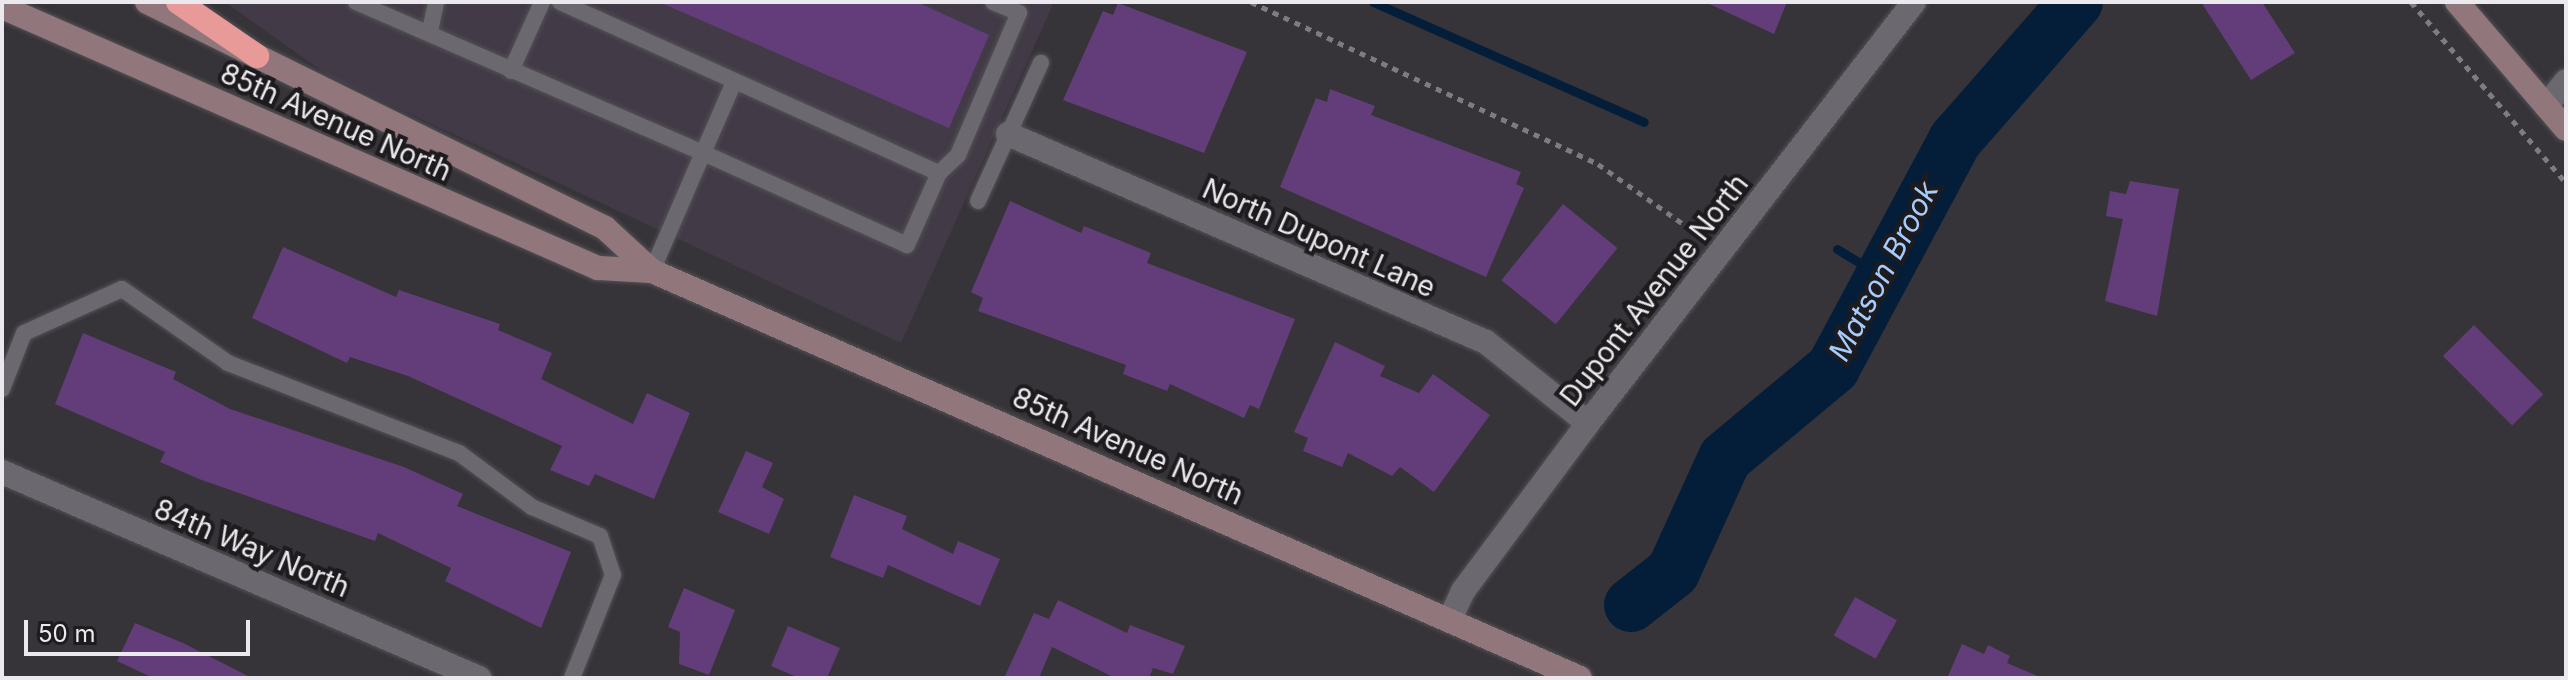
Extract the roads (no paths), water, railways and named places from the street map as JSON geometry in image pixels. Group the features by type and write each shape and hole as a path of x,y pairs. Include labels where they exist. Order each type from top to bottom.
{"highway":[{"path":"178,2 257,56"}],"street":[{"name":"85th Avenue North","path":"147,2 605,228 652,271 1580,678"},
{"name":"Dupont Avenue North","path":"1450,619 1463,591 1588,423 1914,2"},
{"path":"2457,2 2566,129"},
{"name":"85th Avenue North","path":"2,7 598,268 652,271"},
{"path":"2546,106 2566,81"},
{"name":"North Dupont Lane","path":"1008,134 1486,342 1588,423"},
{"name":"84th Way North","path":"2,472 479,678"}],"lane":[{"path":"356,2 430,31 511,71 907,245 939,173 958,155 1019,13 993,2"},
{"path":"430,31 436,2"},
{"path":"511,71 542,2"},
{"path":"560,2 939,173"},
{"path":"978,201 1041,63"},
{"path":"652,271 734,82"},
{"path":"2,389 24,333 122,289 228,363 459,453 532,507 600,536 613,575 572,678"}],"waterway":[{"path":"1373,2 1644,122"},
{"name":"Matson Brook","path":"1631,605 1673,572 1725,458 1833,368 1956,139 2076,2"},
{"path":"1837,249 1878,274"}]}
